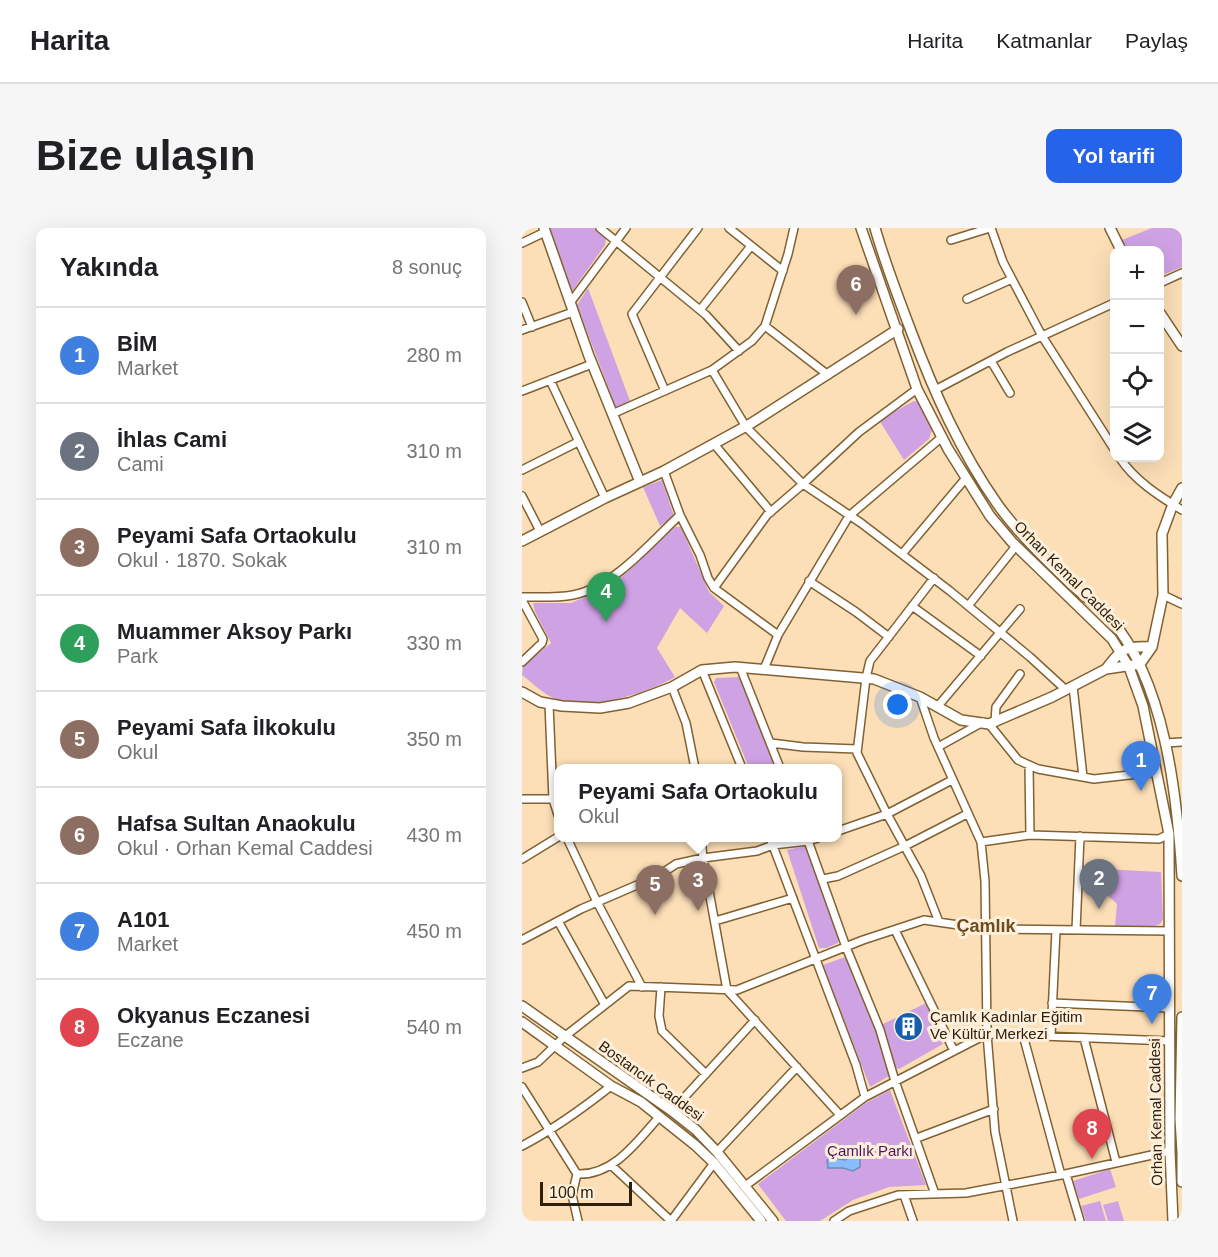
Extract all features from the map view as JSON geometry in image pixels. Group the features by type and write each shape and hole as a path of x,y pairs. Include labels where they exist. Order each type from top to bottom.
{"main road":[{"name":"Orhan Kemal Caddesi","path":"861,228 917,389 966,478 990,516 1016,546 1125,649"},
{"name":"Orhan Kemal Caddesi","path":"875,228 884,262 908,324 935,390 966,456 1012,524 1108,616 1134,666 1148,684 1165,743 1181,830 1182,876"},
{"path":"1110,228 1118,246"},
{"path":"544,230 592,364 640,482"},
{"path":"1164,319 1182,346"},
{"path":"522,541 604,498 664,471 746,427 895,330 908,324"},
{"path":"1106,669 1134,666 1152,647 1163,595 1162,534 1173,504 1182,488"},
{"path":"522,692 540,702 549,704 600,708 629,703 672,687 702,670 740,667 874,679 920,697 961,720 989,723 1070,688 1106,669 1125,649 1152,647"},
{"name":"Orhan Kemal Caddesi","path":"1134,666 1169,834 1170,1151 1173,1221"},
{"path":"1169,834 1181,830"},
{"name":"Bostancık Caddesi","path":"522,1006 696,1130 717,1152 773,1221"},
{"name":"Orhan Kemal Caddesi","path":"1182,1017 1182,1182"},
{"name":"Bostancık Caddesi","path":"522,1022 611,1086 641,1102 695,1145 714,1164 761,1221"},
{"path":"1170,1151 1182,1153"}],"street":[{"path":"600,228 700,310 739,351"},
{"path":"522,330 572,308 626,228"},
{"path":"665,391 632,314 698,228"},
{"path":"729,228 783,271"},
{"path":"612,414 712,370 752,341 765,326 794,228"},
{"path":"951,240 991,228 1003,262 1042,336 1110,443"},
{"path":"522,243 544,230"},
{"path":"700,310 751,246"},
{"path":"1164,281 1182,273"},
{"path":"967,299 1012,279"},
{"path":"522,302 532,327"},
{"path":"935,390 1110,305"},
{"path":"765,326 828,375"},
{"path":"991,361 1010,393"},
{"path":"522,392 592,364"},
{"path":"712,370 746,427 803,484 934,578 1070,688 1083,777"},
{"path":"550,380 604,498"},
{"path":"714,588 771,512 859,432 917,389"},
{"path":"764,669 778,635 849,516 942,437"},
{"path":"522,470 579,442"},
{"path":"714,444 771,512"},
{"path":"1123,462 1149,488 1182,510"},
{"path":"664,471 680,515 714,588 778,635"},
{"path":"902,554 966,478"},
{"path":"522,495 540,531"},
{"path":"522,662 542,643 543,639 522,599 574,595 599,585 635,557 680,515"},
{"path":"968,606 1016,546"},
{"path":"934,578 870,661 857,753 921,876 939,922"},
{"path":"809,581 889,637"},
{"path":"1163,595 1182,604"},
{"path":"912,606 981,657"},
{"path":"938,706 1020,609"},
{"path":"740,667 779,764"},
{"path":"702,670 740,764"},
{"path":"938,747 989,723 996,707 1020,674"},
{"path":"672,687 686,723 694,764"},
{"path":"920,697 938,747 981,842 985,881 987,1034 995,1132 1013,1221"},
{"path":"549,704 554,783"},
{"path":"989,723 1018,760 1038,769 1094,779 1156,772"},
{"path":"1165,743 1182,742"},
{"path":"771,743 858,749"},
{"path":"1029,765 1030,835"},
{"path":"842,829 887,814 952,780"},
{"path":"522,799 554,799"},
{"path":"823,879 838,876 905,846 967,814"},
{"path":"981,842 1030,835 1158,839 1169,834"},
{"path":"1076,930 1080,836"},
{"path":"522,859 554,839"},
{"path":"569,842 597,902 642,987"},
{"path":"701,842 727,990 840,1115"},
{"path":"772,842 856,1065 865,1097"},
{"path":"522,940 597,902 658,876 676,864 757,851 790,842"},
{"path":"808,842 879,1030 935,1194"},
{"path":"715,921 793,898"},
{"path":"522,1068 538,1062 564,1037 629,986 737,990 846,947 924,920 986,929 1169,931"},
{"path":"558,921 605,1005"},
{"path":"895,930 954,1051"},
{"path":"1051,1036 1056,930"},
{"path":"661,987 659,1016 662,1031 706,1074"},
{"path":"1052,1003 1170,1008"},
{"path":"672,1111 755,1020"},
{"path":"745,1186 865,1097 987,1034 1170,1041"},
{"path":"1023,1035 1063,1175 1080,1221"},
{"path":"1084,1038 1116,1162"},
{"path":"717,1152 797,1067"},
{"path":"522,1146 551,1131 611,1086"},
{"path":"522,1087 577,1174 572,1195 578,1221"},
{"path":"917,1138 994,1109"},
{"path":"577,1174 589,1174 610,1165 633,1147 659,1117"},
{"path":"834,1221 845,1218 849,1211 898,1195 966,1193 1063,1175 1170,1151"},
{"path":"610,1165 671,1221 714,1164"},
{"path":"904,1195 913,1221"}],"green space":[{"path":"548,228 594,228 606,238 605,245 573,290 570,290"},
{"path":"1152,228 1182,228 1182,267 1164,274 1164,246 1126,246 1122,240"},
{"path":"588,288 630,401 616,408 577,305"},
{"path":"914,401 919,401 932,430 929,439 904,460 879,420"},
{"path":"662,480 674,516 660,526 643,487"},
{"path":"675,527 681,527 709,592 724,606 707,633 680,608 657,648 675,677 650,689 620,698 604,702 574,703 550,697 522,675 523,666 551,643 535,612 533,603 571,603 614,584"},
{"path":"739,677 773,764 747,764 714,682 716,678"},
{"path":"805,846 839,937 838,943 827,948 819,948 787,850"},
{"path":"1082,868 1161,872 1163,919 1160,924 1115,926 1117,904 1099,887 1081,885"},
{"path":"845,957 882,1047 889,1076 870,1087 823,965"},
{"path":"926,1003 943,1044 899,1069 896,1068 881,1025"},
{"name":"Çamlık Parkı","path":"890,1090 926,1185 889,1187 853,1200 820,1221 786,1221 758,1184 866,1103"},
{"path":"1110,1169 1116,1187 1079,1199 1073,1181"},
{"path":"1100,1201 1106,1221 1086,1221 1081,1206"},
{"path":"1118,1201 1124,1221 1108,1221 1103,1205"}],"water":[{"path":"854,1154 860,1158 860,1167 853,1171 828,1168 827,1160 834,1158 845,1160"}],"place":[{"name":"Hafsa Sultan Anaokulu","path":"856,315"},
{"name":"Muammer Aksoy Parkı","path":"606,622"},
{"name":"BİM","path":"1141,791"},
{"name":"İhlas Cami","path":"1099,909"},
{"name":"Peyami Safa Ortaokulu","path":"698,911"},
{"name":"Peyami Safa İlkokulu","path":"655,915"},
{"name":"A101","path":"1152,1024"},
{"name":"Çamlık Kadınlar Eğitim Ve Kültür Merkezi","path":"909,1026"},
{"name":"Okyanus Eczanesi","path":"1092,1159"}],"district":[{"name":"Çamlık","path":"986,926"}]}
